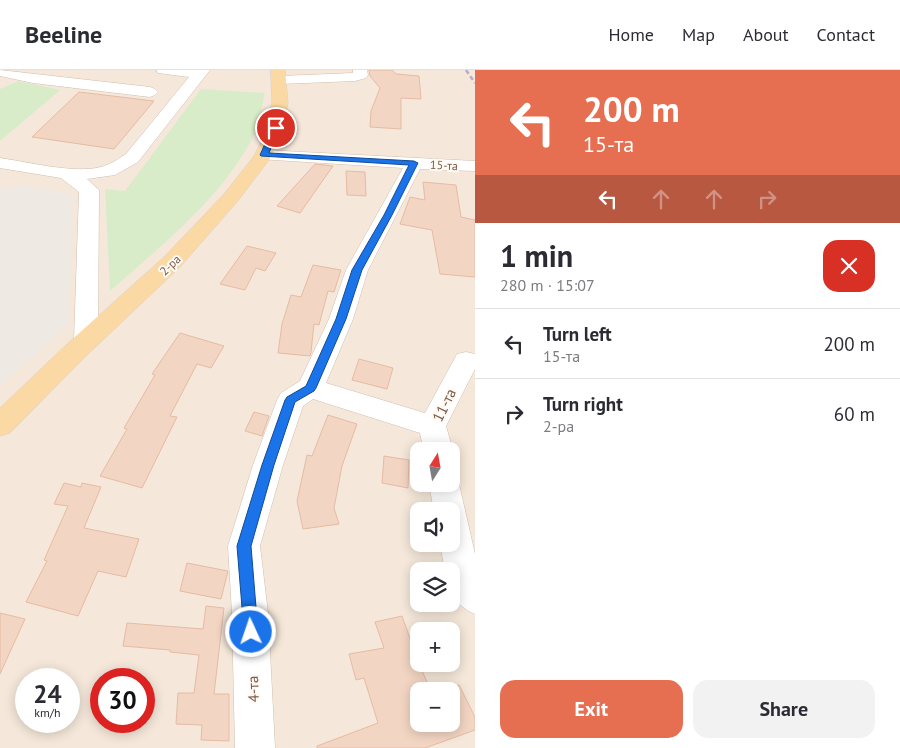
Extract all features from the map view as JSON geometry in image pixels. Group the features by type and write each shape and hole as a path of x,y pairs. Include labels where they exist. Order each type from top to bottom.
{"main road":[{"name":"2-ра","path":"0,425 86,341 148,286 204,231 233,197 264,155 276,128 280,105 279,75"}],"street":[{"path":"163,70 201,72"},
{"path":"279,75 355,77 361,75 360,70"},
{"path":"0,72 33,79 150,92"},
{"path":"0,163 67,174 98,175 118,168 132,158 201,72"},
{"name":"15-та","path":"264,155 475,166"},
{"name":"4-та","path":"255,748 250,613 244,546 268,465 291,400 310,388 341,319 357,270 388,215 414,163"},
{"path":"67,174 88,190 86,341"},
{"name":"11-та","path":"435,439 466,362"},
{"path":"310,388 435,439"},
{"path":"458,552 464,580 475,597"}],"shaded area":[{"path":"0,70 475,70 475,748 0,748"},
{"path":"30,186 73,195 69,325 0,385 0,188"}],"green space":[{"path":"18,81 60,90 0,141 0,89"},
{"path":"201,89 265,93 254,136 238,163 205,203 168,240 110,291 105,189 125,191"}],"building":[{"path":"369,70 392,70 396,74 419,76 421,99 401,98 401,129 370,127 371,111 380,88 370,76"},
{"path":"79,92 154,101 114,149 32,137"},
{"path":"315,164 333,166 300,213 277,206"},
{"path":"346,171 365,172 366,196 347,195"},
{"path":"423,182 456,185 461,217 475,220 475,277 440,274 432,230 400,224 410,197 425,200"},
{"path":"247,246 276,253 265,271 256,268 245,290 220,284"},
{"path":"313,265 341,270 334,292 328,291 319,325 314,324 310,356 278,353 282,324 291,295 301,297"},
{"path":"180,333 224,346 211,368 197,364 170,416 177,417 142,488 100,476 127,429 124,428 155,375 152,374"},
{"path":"359,359 393,368 387,389 352,380"},
{"path":"254,412 269,416 262,436 245,431"},
{"path":"328,415 357,424 342,466 334,508 339,524 303,529 297,501 307,455 312,456"},
{"path":"384,456 409,460 408,488 382,483"},
{"path":"64,483 81,487 82,483 101,487 84,528 139,539 126,577 98,571 78,616 26,602 47,561 44,560 68,506 54,504"},
{"path":"187,563 228,571 221,599 180,591"},
{"path":"206,606 224,608 214,694 229,694 229,741 201,740 202,725 176,724 178,693 194,693 199,655 170,652 170,650 123,646 127,623 203,629"},
{"path":"0,613 25,619 0,674"},
{"path":"402,616 410,639 410,672 423,672 427,682 410,682 410,732 460,732 460,687 475,717 475,730 425,748 317,748 317,746 378,723 364,678 356,680 349,654 384,648 375,622"}],"railway":[{"path":"466,70 475,83"}],"route":[{"path":"251,632 244,546 268,465 291,400 310,388 341,319 357,270 388,215 414,163 264,155 276,128"}]}
